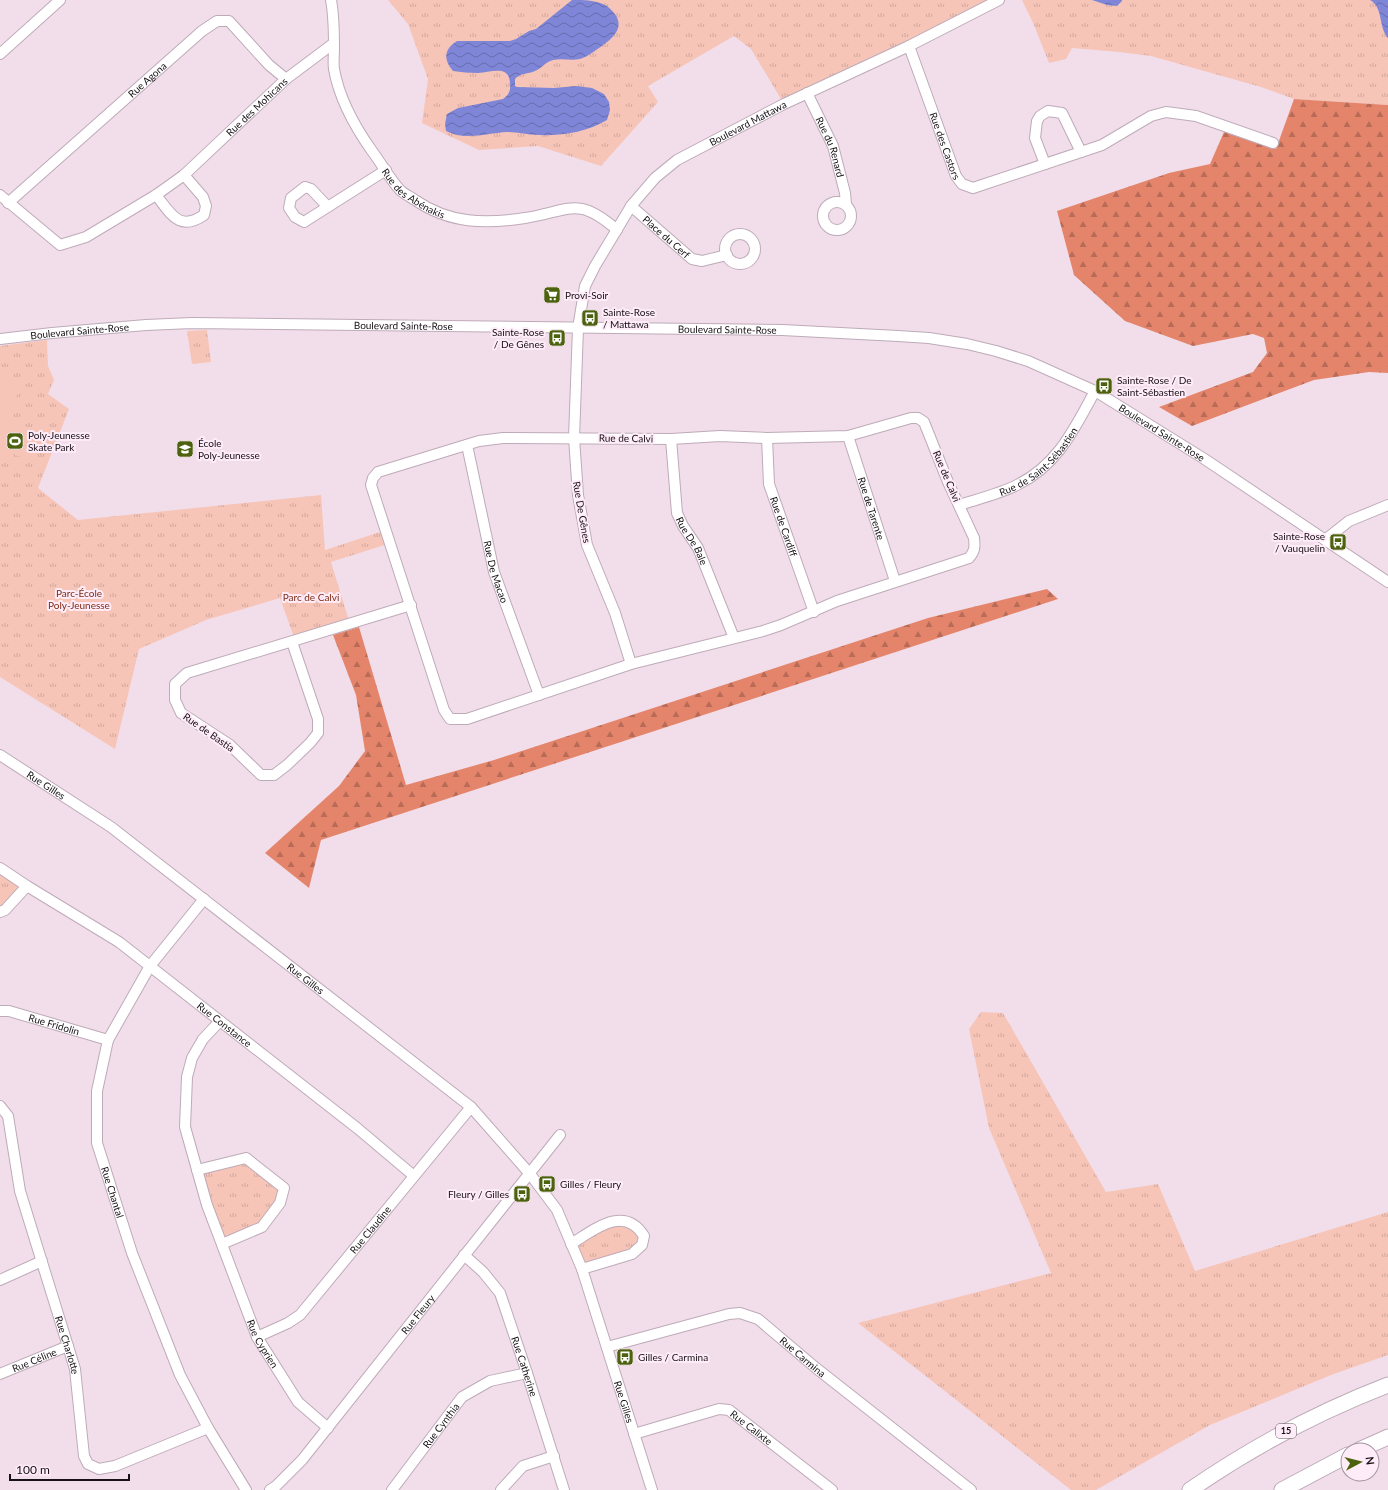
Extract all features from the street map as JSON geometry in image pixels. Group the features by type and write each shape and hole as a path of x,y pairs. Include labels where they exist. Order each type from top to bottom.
{"highway":[{"name":"15","path":"1190,1490 1246,1453 1279,1435 1327,1410 1388,1385"},
{"path":"1377,1442 1388,1437"},
{"path":"1282,1490 1340,1459"}],"street":[{"path":"0,54 60,0"},
{"name":"Rue des Abénakis","path":"331,0 334,14 334,68 341,95 360,134 401,190 426,207 449,218 499,222 528,218 566,208 577,208 589,211 602,217 617,230"},
{"name":"Boulevard Mattawa","path":"578,328 585,286 631,206 655,178 677,160 807,93 909,46 999,0"},
{"name":"Rue Agona","path":"8,203 202,31 217,20 229,21 269,66 286,80"},
{"name":"Rue des Mohicans","path":"0,194 8,203 60,245 86,237 156,196 184,175 286,80 334,43"},
{"name":"Rue des Castors","path":"909,46 956,176 962,184 973,188 1102,145 1151,116 1166,112 1196,116 1274,143"},
{"name":"Rue du Renard","path":"807,93 833,146 845,193 846,204"},
{"path":"1045,164 1035,138 1037,121 1040,116 1048,111 1062,113 1081,152"},
{"path":"328,207 386,170"},
{"path":"156,196 176,220 187,222 198,219 204,215 206,206 203,197 184,175"},
{"name":"Place du Cerf","path":"631,206 692,259 702,261 728,255"},
{"name":"Boulevard Sainte-Rose","path":"0,339 52,333 182,323 782,330 929,338 967,344 996,351 1035,364 1095,391 1203,458 1388,582"},
{"name":"Rue De Gênes","path":"578,328 574,438 578,495 587,544 615,613 631,664"},
{"name":"Rue de Saint-Sébastien","path":"959,505 1016,486 1044,468 1068,440 1095,391"},
{"name":"Rue de Calvi","path":"911,418 918,418 924,422 948,482 974,538 974,552 969,558 895,581 763,631 631,664 467,719 450,719 444,710 371,484 372,478 378,472 479,441 503,438 574,438 671,439 720,436 767,438 848,436 911,418"},
{"name":"Rue de Tarente","path":"848,436 895,581"},
{"name":"Rue de Cardiff","path":"767,438 769,484 814,612"},
{"name":"Rue De Bale","path":"671,439 677,513 683,526 698,548 734,638"},
{"name":"Rue De Macao","path":"467,445 494,572 539,695"},
{"path":"1325,540 1349,521 1388,505"},
{"name":"Rue de Bastia","path":"292,642 318,719 318,733 310,743 287,765 274,775 261,774 230,745 181,713 175,700 175,684 187,673 411,605"},
{"name":"Rue Gilles","path":"0,755 111,827 471,1107 530,1174 556,1210 582,1269 652,1490"},
{"name":"Rue Constance","path":"0,868 119,942 357,1128 414,1176"},
{"path":"0,912 5,910 27,886"},
{"name":"Rue Chantal","path":"204,899 150,966 108,1040 97,1091 97,1143 132,1253 180,1375 208,1428 246,1490"},
{"name":"Rue Fridolin","path":"0,1010 9,1011 108,1040"},
{"name":"Rue Cyprien","path":"220,1021 203,1039 192,1058 187,1077 185,1127 207,1205 257,1337 298,1402 328,1428"},
{"name":"Rue Charlotte","path":"0,1106 8,1116 20,1190 75,1369 84,1456 88,1464 99,1469 115,1466 208,1428"},
{"name":"Rue Claudine","path":"257,1337 288,1323 300,1314 471,1107"},
{"name":"Rue Fleury","path":"270,1490 302,1460 560,1135"},
{"path":"197,1170 246,1158 284,1188 280,1203 262,1227 222,1244"},
{"path":"571,1244 607,1223 624,1220 638,1227 644,1236 642,1246 632,1254 582,1269"},
{"name":"Rue Catherine","path":"464,1255 483,1272 500,1293 527,1372 564,1490"},
{"path":"0,1280 42,1261"},
{"name":"Rue Carmina","path":"607,1347 729,1314 740,1313 758,1319 816,1368 971,1490"},
{"name":"Rue Céline","path":"0,1374 68,1346"},
{"name":"Rue Cynthia","path":"392,1490 462,1398 490,1381 527,1372"},
{"name":"Rue Calixte","path":"634,1434 719,1409 729,1410 832,1490"},
{"path":"501,1490 523,1466 554,1456"}],"green space":[{"path":"388,0 999,0 784,104 751,49 734,36 648,86 658,102 601,166 538,146 479,150 422,123 428,79 408,24"},
{"path":"1022,0 1388,0 1388,105 1294,99 1261,87 1151,56 1119,52 1072,48 1066,59 1049,63"},
{"path":"1294,99 1388,105 1388,373 1369,372 1314,380 1192,426 1159,407 1253,372 1267,353 1264,338 1253,334 1193,346 1125,321 1074,275 1057,211 1169,173 1210,164 1224,132 1276,149"},
{"path":"207,330 211,362 192,364 187,331"},
{"name":"Parc-École Poly-Jeunesse","path":"47,340 48,366 54,380 48,394 69,409 38,488 78,520 321,495 325,550 386,530 391,543 331,562 350,624 295,640 280,598 206,620 139,649 115,749 0,677 0,346"},
{"path":"0,376 21,389 0,422"},
{"name":"Poly-Jeunesse Skate Park","path":"4,420 32,437 19,457 0,445 0,427"},
{"path":"1047,589 1058,599 321,840 309,888 265,853 339,786 365,751 356,695 333,635 359,627 406,785 494,760 928,618"},
{"path":"0,868 27,886 0,912"},
{"path":"981,1012 1003,1013 1106,1192 1158,1184 1195,1271 1388,1212 1388,1355 1331,1375 1210,1425 1096,1490 1071,1490 858,1323 1051,1273 989,1128 969,1029"},
{"path":"246,1158 284,1188 262,1227 222,1244 197,1170"},
{"path":"607,1223 638,1227 642,1245 582,1269 571,1244"}],"water":[{"path":"572,0 595,1 607,6 614,12 619,24 615,34 611,39 583,58 577,60 553,60 537,70 519,76 515,79 515,86 554,88 576,86 592,88 604,94 609,102 610,110 607,120 591,128 556,135 534,135 507,132 476,136 461,136 446,131 445,124 447,114 458,108 503,99 510,90 509,77 503,71 468,73 453,71 446,59 449,48 457,41 510,41 516,39 529,31 536,29"},
{"path":"1092,0 1122,1 1117,6 1107,5"},
{"path":"1370,0 1388,0 1388,38 1383,29 1377,8"}],"place":[{"name":"Provi-Soir","path":"552,295"},
{"name":"Sainte-Rose / Mattawa","path":"590,318"},
{"name":"Sainte-Rose / De Gênes","path":"557,338"},
{"name":"Sainte-Rose / De Saint-Sébastien","path":"1104,386"},
{"name":"Poly-Jeunesse Skate Park","path":"15,441"},
{"name":"École Poly-Jeunesse","path":"185,449"},
{"name":"Sainte-Rose / Vauquelin","path":"1338,542"},
{"name":"Gilles / Fleury","path":"547,1184"},
{"name":"Fleury / Gilles","path":"522,1194"},
{"name":"Gilles / Carmina","path":"625,1357"}],"park label":[{"name":"Parc de Calvi","path":"311,597"}]}
